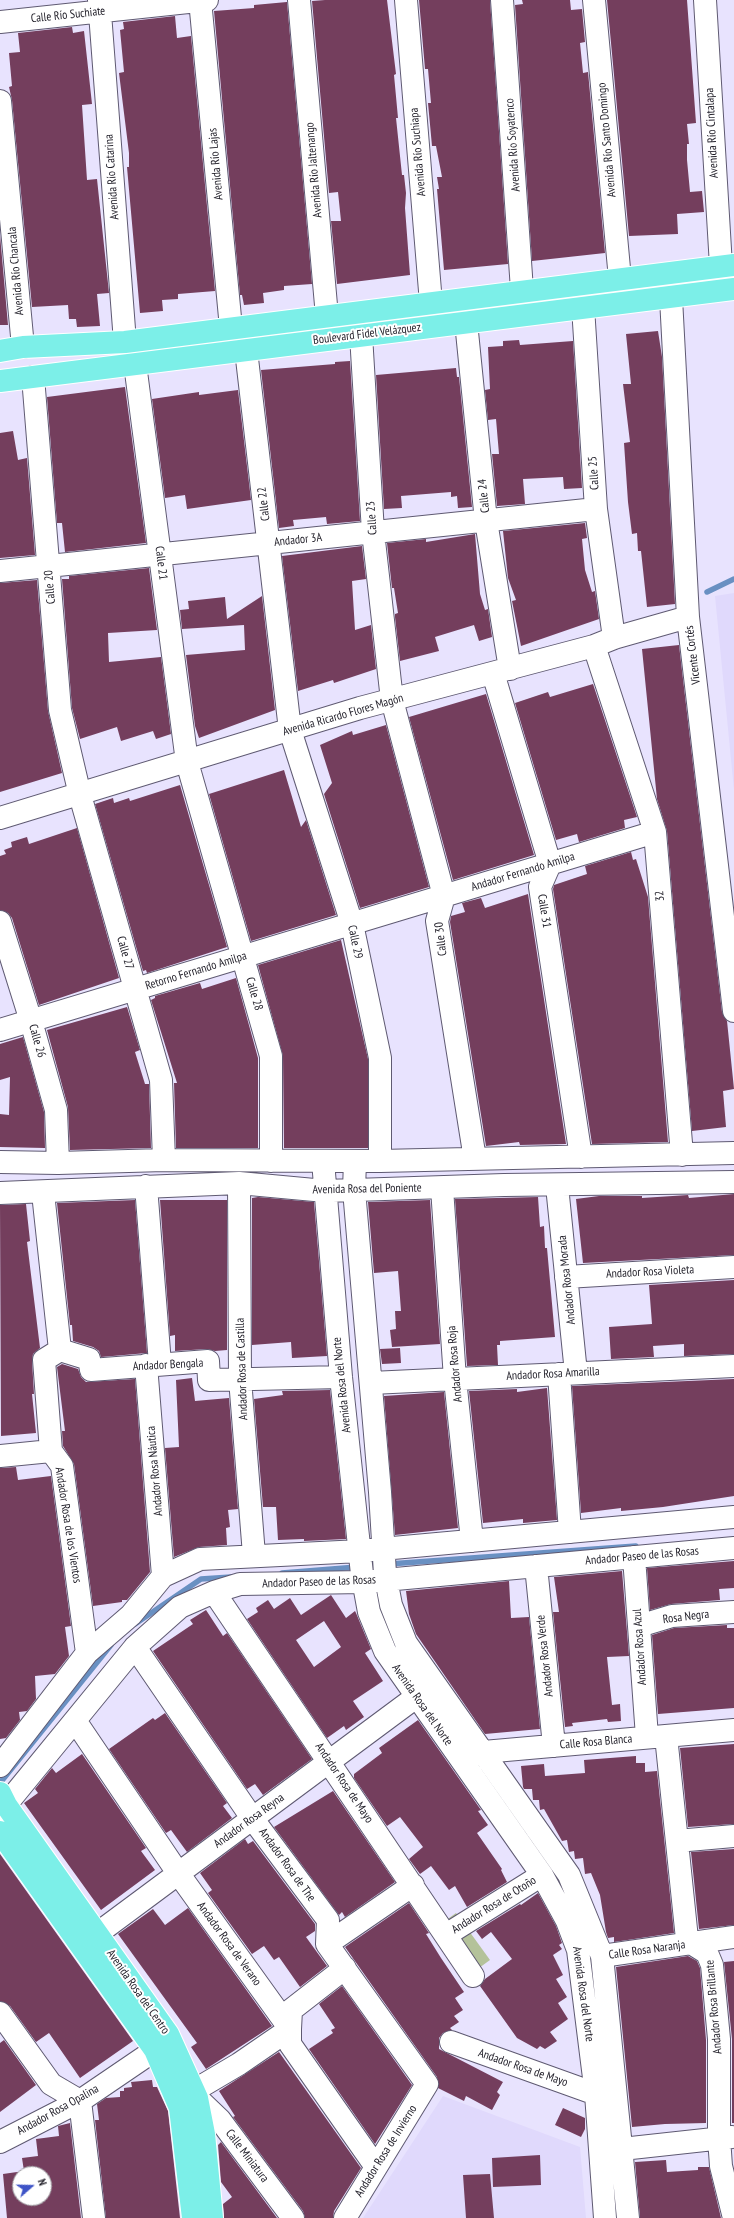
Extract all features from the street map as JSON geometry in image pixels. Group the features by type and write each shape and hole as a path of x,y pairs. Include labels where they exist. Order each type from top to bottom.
{"main road":[{"name":"Boulevard Fidel Velázquez","path":"0,351 23,347 125,342 522,290 727,266"},
{"name":"Boulevard Fidel Velázquez","path":"0,381 734,289"},
{"name":"Avenida Rosa del Centro","path":"2,1801 90,1939 155,2050 180,2108 193,2218"},
{"name":"Avenida Rosa del Centro","path":"0,1832 168,2034 196,2094 204,2134 212,2218"}],"street":[{"name":"Calle Río Suchiate","path":"0,22 100,6 202,0"},
{"name":"Avenida Río Lajas","path":"202,0 231,328"},
{"name":"Avenida Río Jaltenango","path":"300,0 329,339"},
{"name":"Avenida Río Suchiapa","path":"406,0 430,303"},
{"name":"Avenida Río Soyatenco","path":"502,0 522,290"},
{"name":"Avenida Río Santo Domingo","path":"594,0 620,279"},
{"name":"Avenida Río Cintalapa","path":"705,0 727,266"},
{"name":"Avenida Río Catarina","path":"100,6 125,342"},
{"name":"Avenida Río Chancala","path":"0,101 23,347"},
{"name":"Vicente Cortés","path":"671,298 688,617 734,1011"},
{"name":"Calle 25","path":"583,307 596,510 614,638"},
{"name":"Calle 24","path":"466,322 501,671"},
{"name":"Calle 23","path":"361,335 373,532 392,700"},
{"name":"Calle 22","path":"246,350 290,730"},
{"name":"Calle 21","path":"135,364 187,762"},
{"name":"Calle 20","path":"32,377 60,710 80,795"},
{"name":"Andador 3A","path":"0,571 486,520 596,510"},
{"name":"Avenida Ricardo Flores Magón","path":"0,818 392,700 594,646 614,638 688,617"},
{"name":"32","path":"594,646 655,832 682,1155"},
{"path":"501,671 550,864"},
{"path":"392,700 444,896"},
{"name":"Calle 29","path":"290,730 352,924 380,1058 380,1161"},
{"name":"Calle 28","path":"187,762 271,1056 271,1161"},
{"name":"Calle 27","path":"80,795 161,1080 164,1160"},
{"name":"Andador Fernando Amilpa","path":"391,912 655,832"},
{"name":"Calle 31","path":"550,864 540,887 581,1157"},
{"name":"Calle 30","path":"444,896 437,921 475,1159"},
{"name":"Retorno Fernando Amilpa","path":"0,1030 391,912"},
{"name":"Calle 26","path":"0,922 32,1021 56,1110 58,1163"},
{"path":"0,1162 58,1163 164,1160 380,1161 734,1153"},
{"name":"Avenida Rosa del Norte","path":"323,1161 341,1377 361,1566 369,1612 385,1651 542,1875 567,1921 578,1950 596,2094 605,2218"},
{"name":"Avenida Rosa del Norte","path":"355,1161 354,1190 371,1383 384,1565 390,1605 406,1643 569,1875 602,1956 628,2218"},
{"name":"Avenida Rosa del Poniente","path":"0,1193 43,1193 146,1186 239,1183 325,1191 734,1182"},
{"name":"Andador Rosa de Castilla","path":"239,1183 240,1379 254,1555"},
{"name":"Andador Rosa Náutica","path":"146,1186 153,1365 164,1576"},
{"name":"Andador Rosa Morada","path":"558,1186 566,1277 570,1532"},
{"name":"Andador Rosa Roja","path":"442,1188 455,1379 472,1541"},
{"path":"43,1193 60,1350"},
{"name":"Andador Rosa Violeta","path":"566,1277 734,1267"},
{"name":"Andador Bengala","path":"60,1350 89,1359 91,1370 208,1361 209,1380 341,1377"},
{"name":"Andador Rosa de los Vientos","path":"60,1350 44,1360 51,1451 62,1466 87,1653"},
{"name":"Andador Rosa Amarilla","path":"371,1383 734,1366"},
{"path":"0,1456 51,1451"},
{"name":"Andador Paseo de las Rosas","path":"0,1766 87,1653 131,1615 164,1576 200,1559 254,1555 361,1566 384,1565 472,1541 734,1517"},
{"name":"Andador Paseo de las Rosas","path":"2,1801 76,1722 135,1647 180,1607 214,1592 240,1584 361,1566 536,1566 734,1548"},
{"name":"Andador Rosa Azul","path":"634,1557 639,1626 656,1737"},
{"name":"Andador Rosa Verde","path":"536,1566 554,1746"},
{"name":"Andador Rosa de Mayo","path":"214,1592 473,1976"},
{"name":"Rosa Negra","path":"639,1626 672,1616 734,1612"},
{"name":"Andador Rosa de The","path":"135,1647 252,1818 328,1920 327,1944"},
{"name":"Andador Rosa Reyna","path":"90,1939 416,1697"},
{"name":"Andador Rosa de Verano","path":"76,1722 178,1873 290,2029 290,2044 376,2167"},
{"name":"Calle Rosa Blanca","path":"458,1755 734,1730"},
{"path":"656,1737 672,1791 687,1939 691,1943"},
{"path":"677,1841 734,1836"},
{"name":"Andador Rosa de Otoño","path":"446,1935 542,1875"},
{"path":"196,2094 290,2029 290,2010 345,1968 327,1944 413,1885"},
{"name":"Calle Rosa Naranja","path":"602,1956 734,1937"},
{"name":"Andador Rosa Brillante","path":"691,1943 708,1953 712,1958 726,2039 726,2138 721,2166 734,2218"},
{"name":"Andador Rosa de Invierno","path":"345,1968 427,2084 345,2218"},
{"path":"0,2013 50,2084 80,2101 94,2218"},
{"name":"Andador Rosa de Mayo","path":"451,2042 596,2094"},
{"name":"Andador Rosa Opalina","path":"0,2142 80,2101 155,2050"},
{"name":"Calle Miniatura","path":"196,2094 220,2120 293,2218"},
{"path":"622,2149 726,2138"}],"shaded area":[{"path":"734,593 734,790 715,596"},
{"path":"443,2096 580,2147 586,2218 363,2218"}],"green space":[{"path":"456,1913 490,1960 468,1976 434,1929"}],"building":[{"path":"387,0 396,74 394,75 398,118 396,118 402,175 404,175 406,193 405,208 410,275 337,284 331,221 341,221 338,192 329,193 312,1"},
{"path":"419,0 490,0 508,264 444,270 437,189 439,189 437,177 442,177 436,146 432,146 428,103 431,103 428,69 425,69"},
{"path":"522,0 570,0 571,10 582,9 585,42 580,43 583,73 588,72 605,253 532,261 515,5 523,4"},
{"path":"607,0 687,0 696,123 687,124 689,144 687,144 687,160 690,192 702,191 704,212 677,214 678,234 629,236"},
{"path":"287,2 312,284 284,286 284,290 263,293 264,303 244,305 242,295 240,295 214,11 254,8 254,5"},
{"path":"175,16 177,38 191,36 215,291 178,294 178,299 162,300 163,311 140,313 127,167 129,167 129,153 119,73 124,72 120,30 124,29 123,22"},
{"path":"72,27 73,33 84,31 92,104 82,105 87,180 97,179 109,293 97,294 100,326 77,327 76,319 69,319 68,305 32,307 12,100 9,87 12,86 9,53 20,52 18,33"},
{"path":"0,235 8,325 0,325"},
{"path":"658,331 662,357 675,604 647,607 641,551 638,551 637,533 632,534 628,502 624,443 630,442 623,384 631,384 626,334"},
{"path":"519,340 520,345 573,341 582,488 564,489 563,477 523,479 525,504 497,506 492,454 499,454 496,419 488,420 485,390 490,389 488,347 503,346 503,341"},
{"path":"350,361 360,521 327,524 326,517 293,520 294,526 279,528 261,370 335,364 335,362"},
{"path":"456,368 457,377 459,377 472,507 458,508 457,496 451,497 451,492 401,496 402,508 384,509 376,375"},
{"path":"125,387 146,543 65,552 62,523 57,523 47,397"},
{"path":"238,390 251,500 187,509 185,495 165,498 152,399 199,392 199,395"},
{"path":"13,431 18,460 27,458 35,555 0,558 0,433"},
{"path":"585,523 587,538 582,539 585,570 592,592 595,591 599,619 521,646 512,601 516,600 508,578 503,531"},
{"path":"475,534 480,594 485,610 488,609 492,637 479,641 474,625 435,637 439,651 400,661 395,617 395,614 398,613 394,588 392,588 387,543 426,539 426,542"},
{"path":"362,546 366,579 352,581 355,630 371,625 376,669 334,683 333,680 298,691 282,556"},
{"path":"149,568 157,630 108,633 109,662 161,657 171,734 156,739 153,731 121,741 117,727 80,739 72,708 62,579 69,579 69,576"},
{"path":"37,580 48,711 62,773 0,792 0,583"},
{"path":"262,596 275,710 199,738 195,726 186,655 245,650 244,625 182,629 180,610 189,609 188,601 225,597 227,619"},
{"path":"679,645 722,1012 727,1021 734,1089 723,1091 726,1127 692,1131 667,831 657,799 642,649"},
{"path":"593,684 637,817 624,820 625,828 579,842 577,834 556,840 515,703 548,692 550,697"},
{"path":"486,694 534,855 453,880 409,717"},
{"path":"386,725 429,887 360,908 324,794 332,783 320,745 352,731 353,735"},
{"path":"284,770 301,827 306,820 336,915 251,941 209,794"},
{"path":"180,785 227,947 147,973 146,970 143,971 95,804 113,798 114,803 129,798 130,801"},
{"path":"77,828 119,978 39,1005 12,918 8,913 0,910 0,856 6,854 4,850 12,847 11,842 27,837 29,844"},
{"path":"631,852 633,860 636,859 648,897 668,1142 592,1144 553,889 554,885 587,874 585,866"},
{"path":"528,894 566,1144 520,1145 519,1142 486,1146 450,922 451,916 465,912 462,903 481,898 485,908"},
{"path":"341,940 368,1059 368,1148 284,1148 283,1056 258,965"},
{"path":"236,978 258,1058 258,1148 176,1148 174,1083 177,1083 151,1000 155,998 155,996 200,983 202,989"},
{"path":"127,1007 140,1050 135,1052 145,1084 149,1084 151,1148 70,1150 68,1107 47,1030"},
{"path":"23,1037 44,1112 45,1148 0,1147 0,1114 9,1115 10,1077 0,1080 0,1044"},
{"path":"734,1194 734,1255 583,1263 576,1199 599,1196 642,1196 642,1198 688,1195 689,1198"},
{"path":"258,1197 314,1202 327,1356 292,1358 291,1342 252,1345 252,1198"},
{"path":"538,1197 540,1227 544,1226 545,1248 547,1248 555,1337 500,1341 500,1345 497,1345 498,1365 467,1366 455,1199"},
{"path":"135,1200 147,1353 101,1357 99,1351 93,1347 73,1341 57,1203"},
{"path":"160,1200 227,1200 227,1350 215,1351 207,1349 175,1351 175,1335 170,1336"},
{"path":"430,1200 440,1344 392,1347 390,1330 396,1329 395,1311 401,1311 398,1271 374,1273 368,1202"},
{"path":"26,1204 30,1241 27,1242 40,1348 33,1354 32,1361 34,1394 32,1394 36,1433 1,1436 0,1205"},
{"path":"734,1280 734,1354 684,1356 684,1344 653,1346 654,1357 611,1359 609,1327 652,1324 649,1285"},
{"path":"400,1348 401,1363 382,1364 380,1349"},
{"path":"62,1364 78,1369 81,1377 86,1382 135,1379 150,1572 127,1600 122,1600 122,1602 93,1606 74,1464 63,1446 62,1431 65,1431 57,1367"},
{"path":"192,1378 195,1401 229,1398 238,1509 228,1510 230,1527 226,1528 227,1545 199,1547 174,1557 165,1448 179,1447 176,1380"},
{"path":"734,1379 734,1496 663,1507 621,1511 621,1508 581,1513 572,1386"},
{"path":"547,1388 557,1520 523,1523 523,1519 483,1523 469,1391 517,1389 517,1392"},
{"path":"330,1390 346,1539 304,1541 304,1539 278,1540 276,1507 263,1507 254,1399 283,1395 282,1391"},
{"path":"444,1392 458,1528 395,1535 384,1396"},
{"path":"16,1467 18,1480 51,1476 71,1626 65,1627 69,1656 55,1674 35,1676 36,1699 27,1711 19,1712 20,1720 6,1738 0,1739 0,1468"},
{"path":"734,1561 734,1588 719,1589 720,1600 671,1604 650,1610 647,1568"},
{"path":"622,1571 629,1656 607,1657 612,1705 620,1704 621,1721 608,1722 607,1719 572,1723 573,1726 565,1727 553,1612 559,1612 554,1577"},
{"path":"509,1581 511,1618 529,1617 540,1729 485,1734 416,1634 409,1614 406,1591"},
{"path":"331,1595 346,1618 355,1611 371,1649 365,1653 383,1681 353,1701 364,1717 346,1730 344,1726 327,1738 247,1619 258,1612 256,1608 268,1600 274,1609 290,1598 301,1615","holes":["324,1621 341,1647 314,1667 296,1640"]},
{"path":"206,1610 223,1636 227,1633 312,1759 263,1795 255,1784 247,1789 153,1651 193,1624 190,1620"},
{"path":"727,1625 727,1628 734,1628 734,1708 658,1714 652,1635 674,1628"},
{"path":"165,1713 227,1803 223,1806 232,1818 187,1852 171,1830 166,1833 109,1749 153,1718 155,1720"},
{"path":"418,1720 481,1810 478,1811 488,1825 477,1833 502,1869 501,1870 507,1882 467,1907 455,1886 449,1890 431,1866 420,1874 409,1859 423,1847 400,1817 387,1826 354,1778 354,1774 382,1753 379,1748"},
{"path":"734,1744 734,1824 688,1827 680,1748"},
{"path":"82,1754 146,1848 141,1851 155,1870 101,1910 24,1803 38,1793 35,1789 52,1768 56,1773"},
{"path":"636,1756 636,1763 645,1763 645,1772 657,1771 674,1933 614,1942 614,1937 608,1938 606,1932 600,1895 591,1873 585,1874 583,1858 575,1859 574,1851 569,1852 567,1840 562,1841 544,1809 540,1810 539,1800 533,1800 532,1789 524,1789 521,1766 544,1764 545,1776 585,1773 584,1760"},
{"path":"333,1791 395,1882 345,1917 342,1912 339,1915 274,1827"},
{"path":"245,1839 248,1844 253,1841 315,1924 315,1931 306,1937 327,1966 300,1987 279,1957 274,1960 264,1946 252,1954 208,1893 212,1890 200,1873"},
{"path":"734,1849 734,1925 699,1929 691,1852"},
{"path":"0,1854 133,2041 80,2078 49,2033 36,2042 10,2006 0,2001"},
{"path":"538,1893 556,1926 562,1943 559,1945 562,1949 553,1955 563,1975 556,1979 567,1997 558,2003 568,2019 550,2032 557,2041 545,2049 540,2046 537,2049 517,2038 480,1986 485,1979 512,1959 491,1932 482,1939 476,1931 520,1904 521,1905"},
{"path":"409,1903 429,1933 426,1934 464,1992 455,1998 463,2010 454,2016 459,2022 450,2028 452,2030 443,2033 439,2038 439,2049 503,2082 497,2092 500,2095 492,2110 466,2096 464,2101 438,2088 437,2077 345,1947"},
{"path":"188,1908 272,2026 206,2069 191,2047 197,2043 118,1934 153,1909 165,1925"},
{"path":"688,1956 697,1961 700,1968 706,2040 706,2123 665,2124 632,2127 616,1967"},
{"path":"734,1961 734,2123 732,2123 732,2039 724,1962"},
{"path":"342,1986 412,2085 375,2144 309,2049 333,2033 331,2030 335,2028 319,2004"},
{"path":"4,2040 36,2085 0,2112 0,2043"},
{"path":"279,2052 361,2168 334,2211 333,2218 305,2218 303,2211 233,2117 235,2116 219,2091"},
{"path":"152,2080 153,2087 157,2087 168,2111 180,2218 106,2218 95,2120 99,2120 97,2104 106,2098 120,2097 120,2091 124,2091 124,2088 132,2087 131,2082"},
{"path":"563,2108 585,2118 585,2129 581,2137 555,2125"},
{"path":"70,2123 81,2218 7,2218 3,2174 12,2173 12,2206 52,2206 52,2166 23,2166 22,2158 38,2156 36,2139 59,2136 58,2126"},
{"path":"221,2142 277,2218 224,2218 223,2204 232,2197 221,2182 218,2145"},
{"path":"540,2155 541,2185 493,2187 492,2158"},
{"path":"666,2160 667,2172 698,2170 698,2167 709,2167 721,2218 640,2218 635,2162"},
{"path":"490,2174 494,2218 466,2218 463,2175"}],"waterway":[{"path":"707,592 734,579"},
{"path":"389,1564 636,1546"},
{"path":"282,1573 357,1567"},
{"path":"135,1624 201,1579 231,1577"},
{"path":"0,1783 111,1645"}]}
